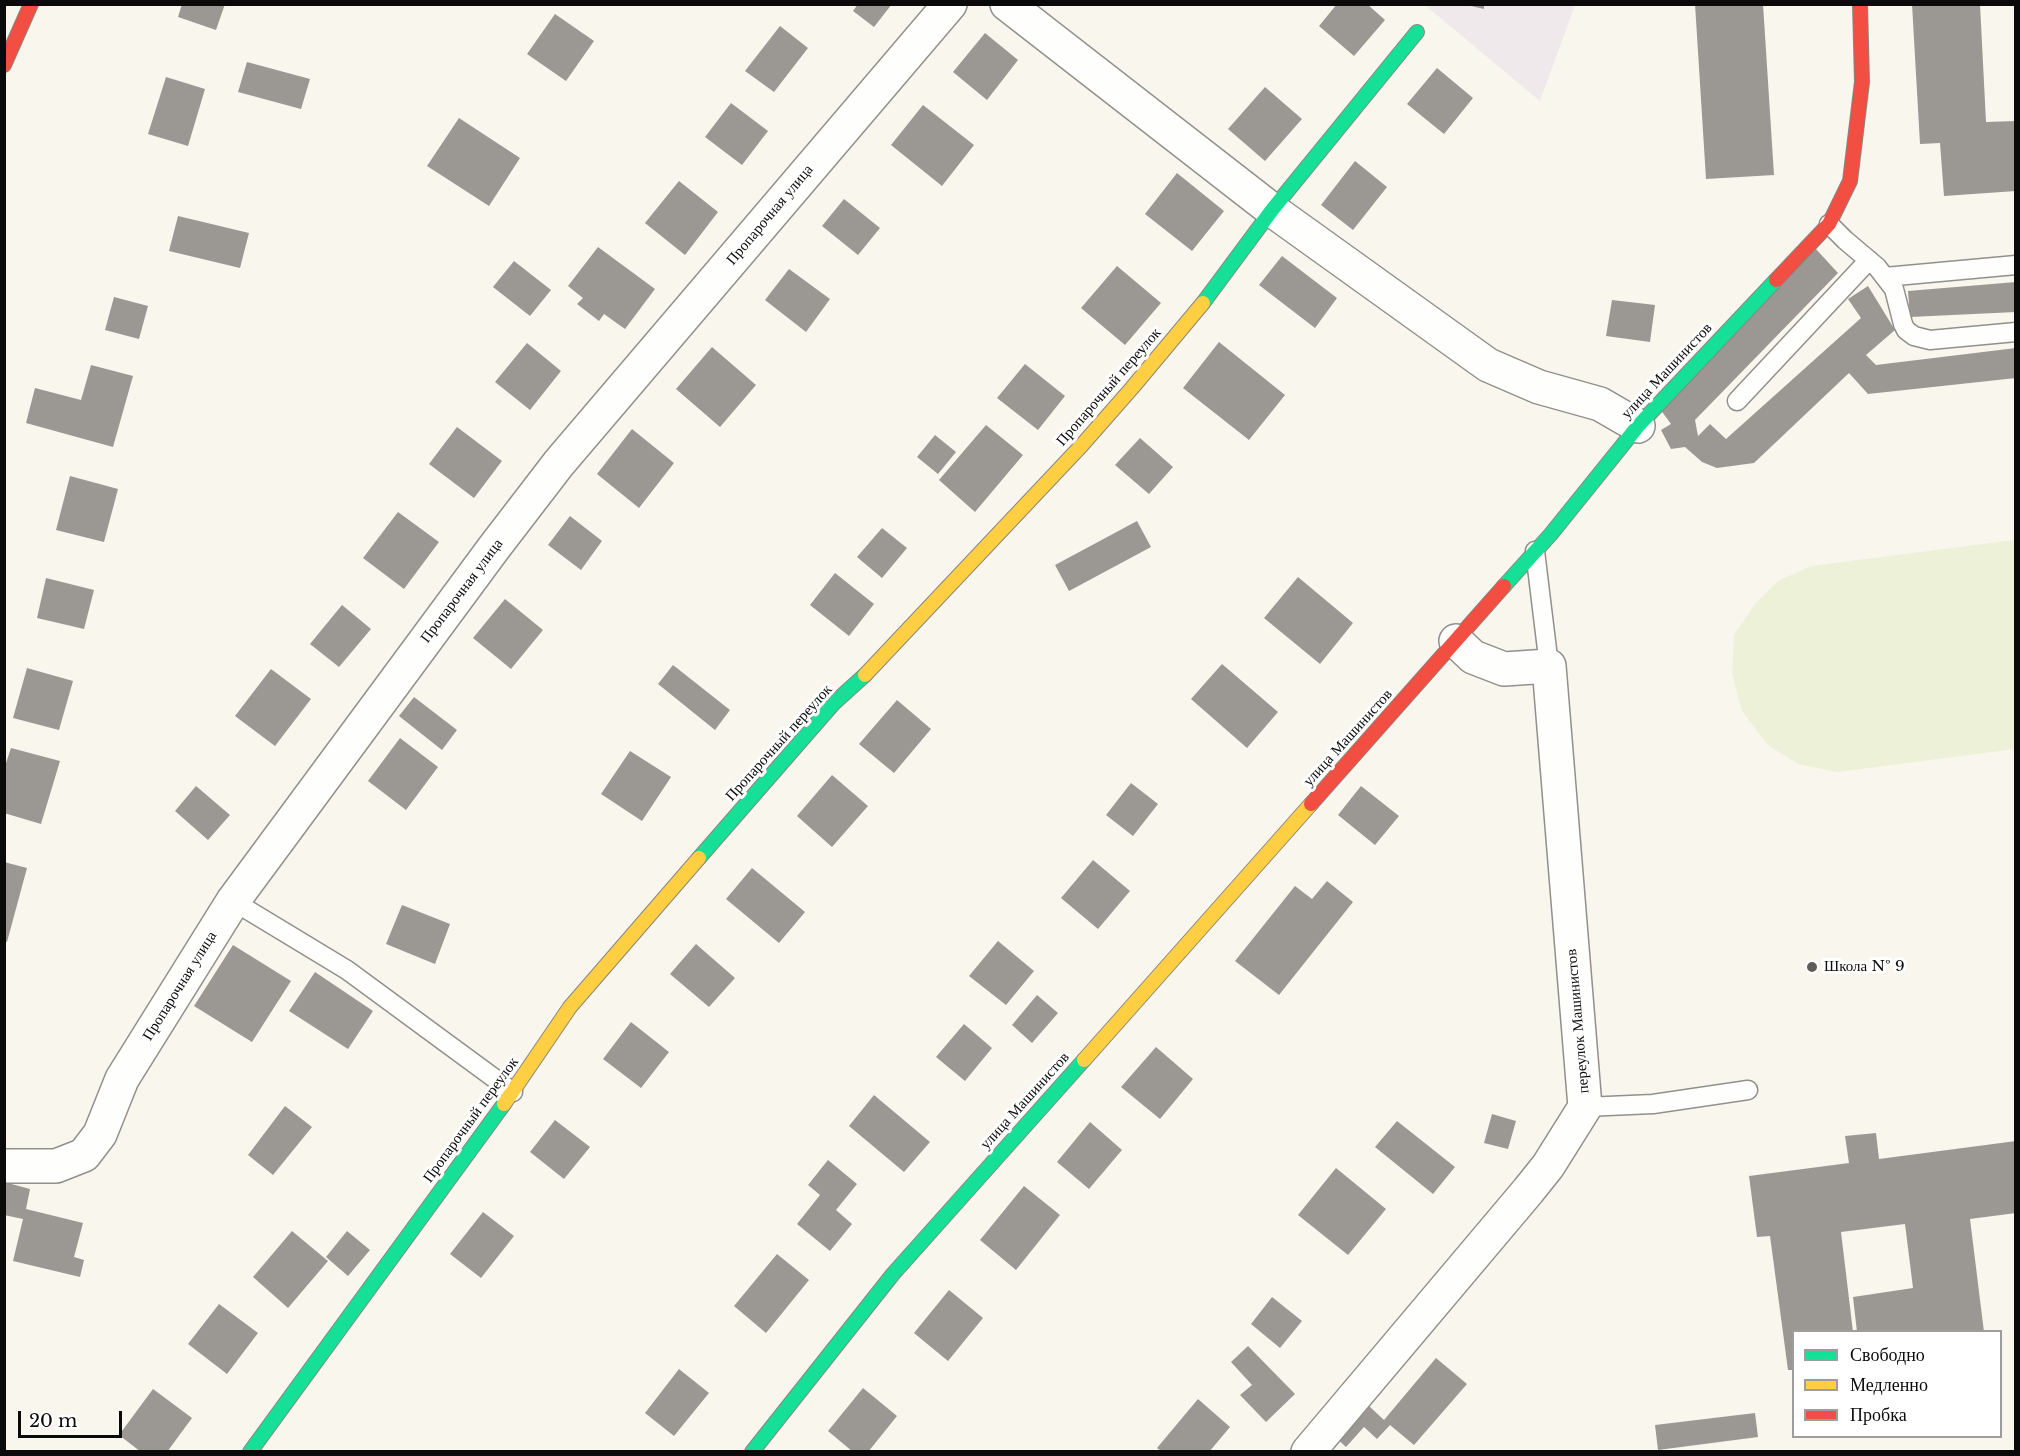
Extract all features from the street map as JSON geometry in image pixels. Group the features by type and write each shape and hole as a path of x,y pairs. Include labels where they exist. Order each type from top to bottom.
{"street":[{"path":"4,65 31,4"},
{"name":"Пропарочная улица","path":"4,1166 56,1166 84,1155 100,1134 122,1079 233,901 370,713 560,464 950,4"},
{"path":"1007,4 1272,210 1488,365 1539,387 1600,404 1638,426"},
{"name":"улица Машинистов","path":"752,1452 901,1265 1551,534 1638,426 1829,224 1850,182 1862,82 1860,4"},
{"name":"Пропарочный переулок","path":"250,1452 513,1092 570,1007 834,703 875,666 1125,398 1251,241 1272,210 1417,32"},
{"path":"1456,641 1473,657 1504,669 1549,666"},
{"name":"переулок Машинистов","path":"1308,1452 1528,1191 1548,1166 1585,1107 1549,666"}],"lane":[{"path":"1829,224 1885,277 1894,289 1906,330 1914,336 1930,340 2016,332"},
{"path":"1737,401 1869,260"},
{"path":"1885,277 2016,265"},
{"path":"1535,551 1549,666"},
{"path":"233,901 347,970 513,1092"},
{"path":"1585,1107 1653,1104 1749,1090"}],"shaded area":[{"path":"1425,5 1575,5 1540,101"}],"green space":[{"path":"2015,540 2015,749 1837,772 1798,764 1768,745 1742,711 1732,673 1734,635 1755,604 1778,581 1811,566"}],"building":[{"path":"182,4 225,4 216,30 178,17"},
{"path":"858,4 892,4 874,27 853,11"},
{"path":"1337,4 1367,4 1385,20 1354,56 1319,26"},
{"path":"1463,4 1484,4 1484,9"},
{"path":"1695,4 1763,4 1774,175 1706,179"},
{"path":"1912,4 1980,4 1986,122 2016,121 2016,191 1944,196 1940,143 1920,144"},
{"path":"555,14 594,41 566,81 527,54"},
{"path":"780,26 808,48 774,92 745,71"},
{"path":"985,33 1018,60 987,100 953,72"},
{"path":"247,62 310,79 301,109 238,92"},
{"path":"1437,68 1473,98 1444,134 1407,104"},
{"path":"166,77 205,89 188,146 148,134"},
{"path":"1265,87 1302,119 1265,161 1228,129"},
{"path":"731,103 768,131 742,165 705,137"},
{"path":"923,105 974,145 942,186 891,145"},
{"path":"459,118 520,158 489,206 427,166"},
{"path":"1355,161 1387,187 1353,230 1321,205"},
{"path":"1177,173 1224,211 1192,251 1145,214"},
{"path":"679,181 718,212 685,255 645,223"},
{"path":"844,199 880,228 858,255 822,226"},
{"path":"178,216 249,233 240,268 169,251"},
{"path":"598,247 655,289 625,329 604,314 599,321 577,304 583,298 568,286"},
{"path":"1815,248 1838,273 1695,420 1698,436 1710,424 1726,439 1861,318 1848,299 1868,286 1895,330 1866,355 1876,365 2016,348 2016,378 1868,394 1849,373 1754,463 1717,468 1702,462 1685,447 1671,449 1661,430 1671,424 1660,409"},
{"path":"1282,256 1337,298 1315,328 1259,285"},
{"path":"514,261 551,290 530,316 493,287"},
{"path":"1117,266 1161,303 1125,345 1081,308"},
{"path":"789,269 830,299 806,332 765,300"},
{"path":"2016,282 2016,312 1910,317 1908,291"},
{"path":"114,297 148,306 139,339 105,330"},
{"path":"1612,300 1655,305 1650,342 1606,336"},
{"path":"1219,342 1285,395 1249,440 1183,388"},
{"path":"527,343 561,371 530,410 495,382"},
{"path":"712,347 756,385 720,427 676,389"},
{"path":"1025,364 1065,396 1038,430 997,398"},
{"path":"91,365 133,376 113,447 26,423 35,388 81,400"},
{"path":"986,425 1023,455 975,512 939,480"},
{"path":"457,427 502,461 474,498 429,464"},
{"path":"632,429 674,463 639,508 597,474"},
{"path":"935,435 956,452 938,474 917,457"},
{"path":"1140,438 1173,467 1149,494 1115,465"},
{"path":"70,476 118,489 104,542 56,530"},
{"path":"398,512 439,542 404,589 363,558"},
{"path":"570,516 602,541 581,570 548,545"},
{"path":"1137,521 1151,547 1069,591 1055,565"},
{"path":"882,528 907,548 882,578 857,557"},
{"path":"835,573 874,604 849,636 810,605"},
{"path":"1298,577 1353,623 1320,664 1264,618"},
{"path":"46,578 94,590 84,629 37,618"},
{"path":"505,599 543,630 511,669 473,638"},
{"path":"342,605 371,629 339,667 310,644"},
{"path":"1222,664 1278,712 1247,748 1191,699"},
{"path":"673,665 730,710 715,730 658,684"},
{"path":"27,668 73,681 59,730 13,718"},
{"path":"271,669 311,699 275,746 235,716"},
{"path":"414,697 457,730 442,750 399,716"},
{"path":"897,700 931,729 894,773 859,744"},
{"path":"400,738 438,767 406,810 368,781"},
{"path":"11,748 60,761 41,824 4,813 4,769"},
{"path":"630,751 671,777 642,821 601,794"},
{"path":"832,775 868,806 832,847 797,816"},
{"path":"1131,783 1158,804 1133,836 1106,815"},
{"path":"196,786 230,815 208,840 175,811"},
{"path":"1361,786 1399,816 1375,845 1338,815"},
{"path":"1093,860 1130,891 1098,929 1061,898"},
{"path":"4,862 27,868 7,942 4,941"},
{"path":"752,868 805,912 779,943 726,899"},
{"path":"1327,881 1353,902 1279,995 1235,961 1295,886 1312,899"},
{"path":"402,905 450,924 435,964 386,944"},
{"path":"998,941 1034,971 1006,1005 969,976"},
{"path":"696,944 735,978 709,1007 670,974"},
{"path":"233,945 291,981 252,1042 194,1006"},
{"path":"315,972 373,1011 348,1049 289,1011"},
{"path":"1037,995 1058,1013 1032,1043 1012,1025"},
{"path":"631,1022 669,1052 641,1088 603,1059"},
{"path":"964,1024 992,1048 965,1081 936,1057"},
{"path":"1156,1047 1193,1079 1160,1119 1121,1087"},
{"path":"874,1095 930,1142 904,1172 849,1126"},
{"path":"285,1106 312,1127 273,1175 248,1155"},
{"path":"1492,1114 1516,1121 1508,1149 1484,1143"},
{"path":"555,1120 590,1147 564,1179 530,1152"},
{"path":"1397,1121 1455,1167 1433,1194 1375,1147"},
{"path":"1090,1122 1122,1150 1089,1189 1057,1162"},
{"path":"1876,1133 1879,1159 2016,1141 2016,1213 1970,1219 1984,1330 1857,1330 1853,1297 1913,1288 1905,1224 1841,1232 1853,1330 1792,1330 1792,1370 1788,1370 1770,1236 1757,1237 1749,1176 1849,1163 1845,1136"},
{"path":"828,1160 857,1184 836,1210 852,1224 830,1251 797,1224 820,1195 808,1185"},
{"path":"1336,1168 1386,1209 1348,1255 1298,1215"},
{"path":"4,1182 30,1189 26,1209 83,1223 74,1257 84,1260 80,1277 13,1261 23,1219 4,1215"},
{"path":"1024,1186 1060,1215 1016,1270 980,1240"},
{"path":"483,1212 514,1236 481,1278 450,1254"},
{"path":"292,1231 328,1261 288,1308 253,1277"},
{"path":"347,1231 370,1250 348,1276 326,1257"},
{"path":"777,1254 809,1280 766,1333 734,1306"},
{"path":"949,1290 983,1318 948,1361 914,1333"},
{"path":"1272,1297 1302,1321 1280,1348 1251,1324"},
{"path":"219,1304 258,1333 227,1374 188,1344"},
{"path":"1248,1346 1295,1394 1266,1422 1240,1395 1252,1385 1231,1362"},
{"path":"1436,1358 1467,1384 1414,1445 1390,1425 1377,1439 1364,1427 1346,1447 1332,1434 1355,1422 1369,1406 1384,1420"},
{"path":"679,1369 709,1393 674,1436 645,1413"},
{"path":"863,1388 897,1416 868,1452 853,1452 828,1431"},
{"path":"153,1389 192,1418 167,1452 141,1452 119,1435"},
{"path":"1198,1399 1230,1427 1209,1452 1162,1452 1157,1448"},
{"path":"1755,1413 1758,1437 1658,1450 1655,1425"}],"traffic: fast":[{"path":"1203,303 1272,210 1417,32"},
{"path":"1504,586 1551,534 1638,426 1776,280"},
{"path":"699,858 834,703 865,675"},
{"path":"752,1452 893,1274 1084,1060"},
{"path":"250,1452 504,1104"}],"traffic: slow":[{"path":"865,675 1082,445 1203,303"},
{"path":"1084,1060 1311,804"},
{"path":"504,1104 570,1007 699,858"}],"traffic: jam":[{"path":"4,65 31,4"},
{"path":"1776,280 1829,224 1850,181 1862,82 1860,4"},
{"path":"1311,804 1504,586"}],"place":[{"name":"Школа № 9","path":"1812,967"}]}
